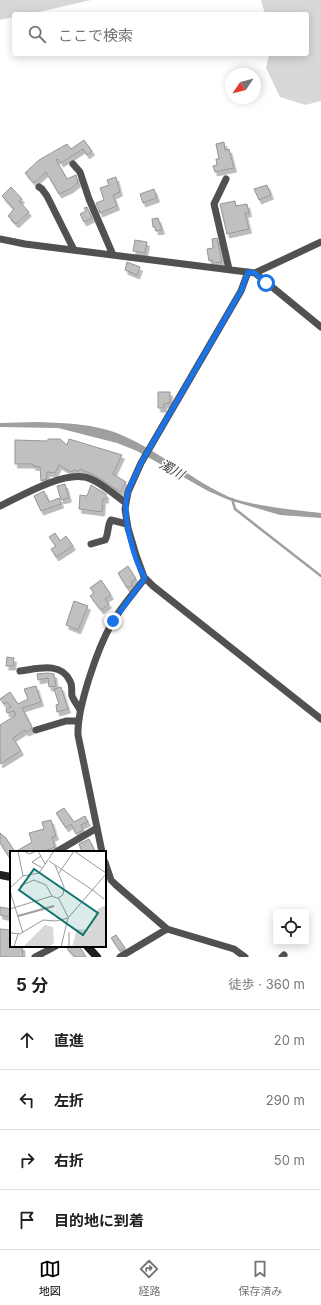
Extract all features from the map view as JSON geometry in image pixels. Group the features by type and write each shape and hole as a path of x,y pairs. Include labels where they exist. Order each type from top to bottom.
{"main road":[{"path":"0,876 10,877"},
{"path":"88,947 97,957"}],"street":[{"path":"73,164 80,172 89,200 113,255"},
{"path":"226,179 214,204 229,269"},
{"path":"39,187 47,196 74,250"},
{"path":"0,239 74,250 251,272 321,327"},
{"path":"321,242 251,272 141,463 128,492 125,510 127,524 136,555 145,578 321,719"},
{"path":"0,506 64,479 79,477 85,477 97,483 126,503"},
{"path":"91,544 105,540 111,520 127,524"},
{"path":"102,851 78,735 78,721 80,710 105,635 113,621 145,578"},
{"path":"20,671 57,668 63,671 70,681 72,696 80,710"},
{"path":"36,730 66,722 78,721"},
{"path":"58,851 97,828"},
{"path":"106,865 112,880 116,885 167,929 234,949 245,957"},
{"path":"120,957 167,929"},
{"path":"35,957 54,947"}],"shaded area":[{"path":"0,0 91,0 39,12 12,12 12,17 0,20"},
{"path":"261,0 321,0 321,101 305,105 280,97 266,68 269,56 309,56 309,12 264,12"}],"water":[{"name":"濁川","path":"39,422 89,426 117,433 159,455 211,488 234,499 258,505 321,513 321,518 280,515 229,500 208,491 137,451 117,443 58,428 0,427 0,423"}],"building":[{"path":"84,140 92,151 87,155 83,149 61,163 58,159 56,160 67,179 76,175 78,183 70,189 59,194 46,172 34,183 25,173 39,160 67,144 71,149"},
{"path":"224,142 225,150 229,149 234,168 215,172 213,166 217,165 216,159 219,159 216,144"},
{"path":"116,177 120,192 113,195 117,206 100,213 96,203 104,200 100,188 109,185 107,180"},
{"path":"267,185 271,195 259,200 254,189"},
{"path":"11,187 22,199 19,201 29,212 16,224 8,216 14,209 2,196"},
{"path":"154,189 157,198 143,203 140,194"},
{"path":"235,201 236,206 247,204 249,213 245,213 249,229 227,234 220,204"},
{"path":"87,207 92,218 84,222 80,214 86,211 84,208"},
{"path":"158,218 162,230 156,231 155,227 153,227 152,219"},
{"path":"217,238 222,262 213,263 213,260 209,261 207,249 213,248 212,239"},
{"path":"135,240 147,242 145,253 133,251"},
{"path":"127,262 140,267 137,275 125,270"},
{"path":"158,392 170,392 170,403 164,404 164,408 158,408"},
{"path":"48,439 60,439 67,445 69,439 122,455 113,474 126,482 120,492 96,476 80,469 78,472 74,470 71,472 59,465 55,473 47,472 47,479 41,481 40,467 33,466 33,464 15,464 15,440 48,441"},
{"path":"65,484 69,498 61,500 57,486"},
{"path":"91,485 106,494 106,499 103,499 102,512 79,509 80,495 87,496"},
{"path":"44,491 49,502 59,498 61,504 41,511 34,496"},
{"path":"55,533 60,541 66,536 73,546 56,557 51,549 56,546 49,537"},
{"path":"128,566 136,579 131,582 133,585 127,588 118,573"},
{"path":"101,580 111,595 105,599 109,604 101,610 90,596 94,593 90,588"},
{"path":"74,601 88,606 78,630 66,625"},
{"path":"7,657 14,658 13,666 6,666"},
{"path":"37,674 54,674 56,686 49,687 48,678 38,680"},
{"path":"36,686 41,702 22,708 32,727 31,730 26,732 25,730 13,738 21,751 0,764 0,725 16,715 14,711 7,713 6,709 11,707 7,702 4,704 0,699 10,692 18,704 28,699 24,689"},
{"path":"61,687 68,709 57,712 56,705 59,704 54,689"},
{"path":"64,808 74,822 85,816 88,822 81,825 83,830 76,834 71,824 66,828 56,813"},
{"path":"51,820 56,836 52,837 55,847 45,851 17,851 32,842 29,833 44,829 42,822"},
{"path":"0,833 6,838 14,851 10,851 10,858 0,843"},
{"path":"89,839 95,851 82,851 79,844"},
{"path":"0,907 10,909 10,917 0,915"},
{"path":"0,929 10,930 10,947 22,947 23,957 0,957"},
{"path":"116,935 125,948 120,951 111,938"},
{"path":"66,947 80,947 86,957 75,957"}],"waterway":[{"path":"232,499 235,509 321,576"}],"route":[{"path":"113,621 145,578 128,528 125,510 128,492 141,463 241,291 248,272 255,273 266,283"}]}
